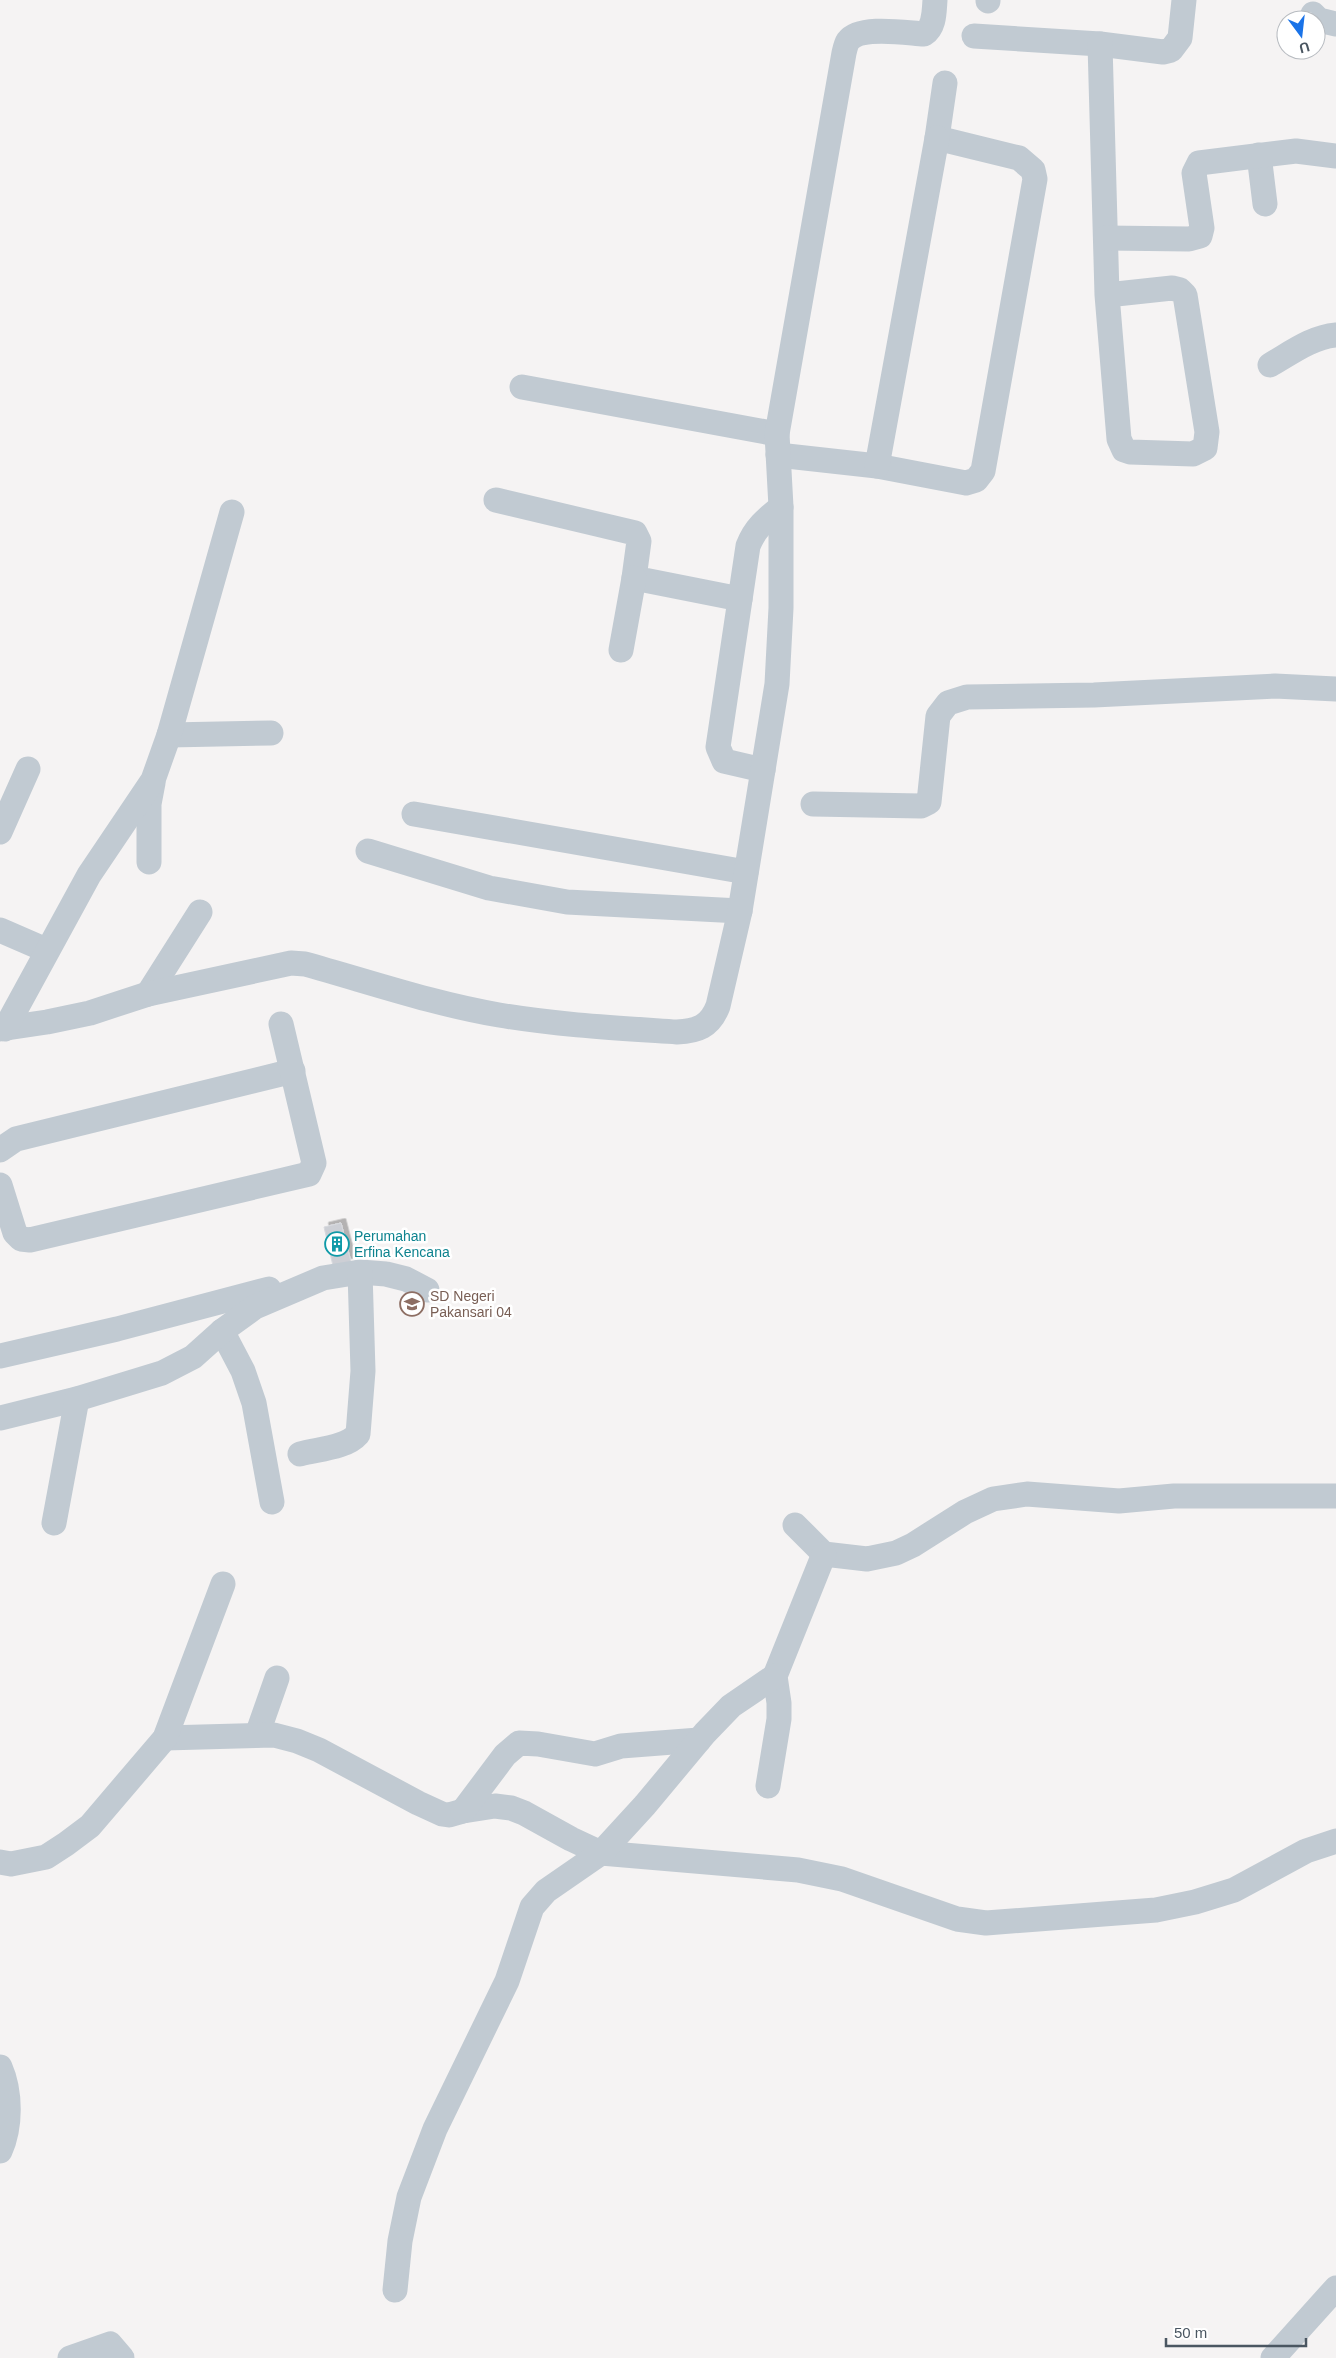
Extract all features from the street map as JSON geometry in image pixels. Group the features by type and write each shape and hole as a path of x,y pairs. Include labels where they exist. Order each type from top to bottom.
{"street":[{"path":"3,1029 90,1013 148,994 292,963 305,964 446,1004 499,1015 561,1024 677,1032 694,1031 708,1024 714,1017 740,911 777,684 781,608 781,508 777,445 816,208 848,41 868,31 924,34 929,31 932,24 935,0"},
{"path":"974,36 1100,44 1163,52 1171,50 1180,38 1184,0"},
{"path":"1100,44 1107,295 1113,380 1121,445 1124,450 1130,452 1200,452 1205,448 1207,432 1185,295 1180,290 1172,288 1107,295"},
{"path":"877,466 937,138 945,83"},
{"path":"522,386 877,466 966,483 976,480 980,476 987,456 1035,179 1033,170 1019,158 937,138"},
{"path":"1106,238 1196,238 1200,236 1202,228 1194,173 1199,163 1296,151 1336,156"},
{"path":"1258,155 1265,204"},
{"path":"1270,365 1304,345 1323,337 1336,335"},
{"path":"496,500 635,533 639,542 621,650"},
{"path":"763,770 724,761 718,747 748,546 753,533 763,521 781,508"},
{"path":"149,862 149,804 153,780 169,735 232,512"},
{"path":"634,578 740,599"},
{"path":"813,804 920,806 929,802 938,716 948,703 967,697 1094,695 1275,686 1336,689"},
{"path":"169,735 271,733"},
{"path":"0,832 28,769"},
{"path":"3,1029 89,875 153,780"},
{"path":"414,814 746,872"},
{"path":"368,851 489,888 567,902 740,911"},
{"path":"148,994 200,912"},
{"path":"0,930 46,950"},
{"path":"1,1190 15,1233 21,1240 30,1240 309,1174 314,1163 282,1024"},
{"path":"0,1150 4,1145 16,1139 293,1071"},
{"path":"0,1418 77,1399 162,1373 193,1357 222,1331 255,1307 323,1278 359,1268"},
{"path":"300,1454 353,1440 358,1434 363,1371 359,1268"},
{"path":"0,1356 359,1268 406,1279 427,1290"},
{"path":"222,1331 243,1371 254,1403 272,1502"},
{"path":"54,1523 77,1399"},
{"path":"795,1525 824,1554 867,1559 896,1553 913,1545 965,1512 993,1499 1027,1494 1119,1501 1174,1496 1336,1496"},
{"path":"768,1786 779,1719 780,1703 775,1676 824,1554"},
{"path":"0,1862 11,1864 46,1857 90,1826 165,1738 224,1584"},
{"path":"395,2290 400,2241 409,2197 435,2129 507,1981 532,1907 546,1891 601,1853 731,1706 775,1676"},
{"path":"258,1735 277,1678"},
{"path":"165,1738 258,1735 282,1737 319,1750 442,1814 449,1815 463,1810 495,1806 510,1808 524,1813 601,1853 798,1870 842,1880 957,1919 986,1923 1156,1910 1195,1902 1234,1890 1306,1851 1336,1841"},
{"path":"463,1810 505,1755 519,1743 538,1744 595,1754 621,1746 699,1740"},
{"path":"0,2067 8,2110 4,2141 0,2151"},
{"path":"1273,2358 1336,2288"},
{"path":"70,2358 110,2344 122,2358"}],"building":[{"name":"Perumahan Erfina Kencana","path":"341,1223 351,1262 333,1266 324,1227"}],"place":[{"name":"Perumahan Erfina Kencana","path":"337,1244"},
{"name":"SD Negeri Pakansari 04","path":"412,1304"}]}
